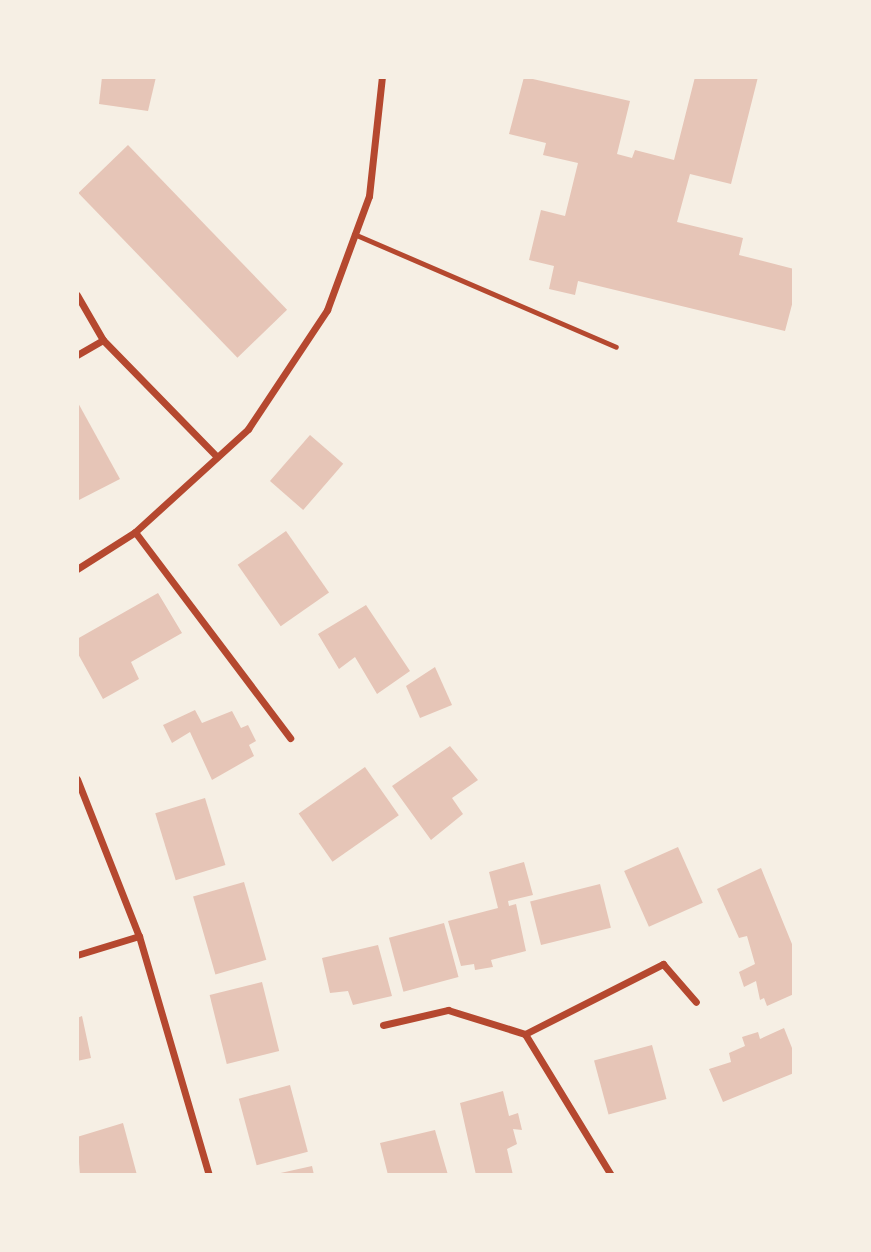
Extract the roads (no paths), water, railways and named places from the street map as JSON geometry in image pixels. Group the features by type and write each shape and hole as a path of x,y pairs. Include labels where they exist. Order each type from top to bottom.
{"street":[{"path":"77,569 135,533 248,429 327,310 369,196 382,77"},
{"path":"77,295 103,340 217,457"},
{"path":"77,355 103,340"},
{"path":"135,533 290,738"},
{"path":"77,779 139,936 209,1175"},
{"path":"77,955 139,936"},
{"path":"525,1034 663,964 696,1002"},
{"path":"383,1026 449,1010 525,1034 611,1175"}],"lane":[{"path":"354,234 615,347"}]}
